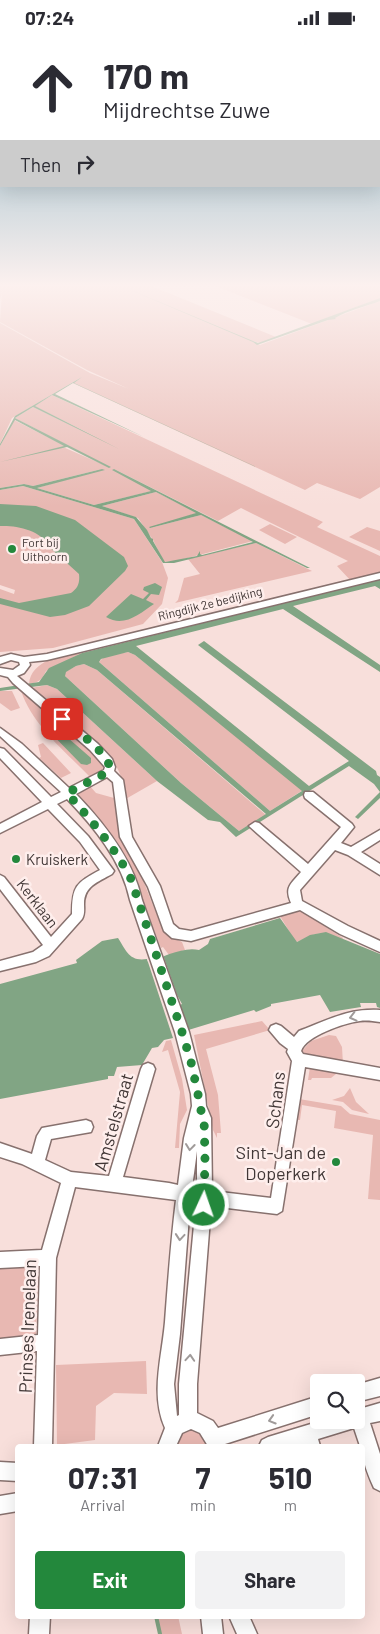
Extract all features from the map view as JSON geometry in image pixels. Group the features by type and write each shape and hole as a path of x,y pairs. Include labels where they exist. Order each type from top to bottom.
{"street":[{"name":"Ringdijk 2e bedijking","path":"0,661 10,657 19,668 47,657 380,576"},
{"path":"0,671 19,668 16,681 100,753 110,767 108,772 0,829"},
{"path":"0,731 67,793 93,822 115,853 120,874 136,900 182,1032 196,1086 199,1106 204,1117 204,1198 188,1383 181,1425 169,1444"},
{"path":"0,751 5,764 49,803 84,839 108,871 84,884 78,898 78,916 51,946 36,957 0,966"},
{"path":"108,772 118,780 122,795 123,830 154,886 166,924 176,934 191,936 298,905 306,907 344,931 380,947"},
{"path":"298,905 293,890 348,827 309,795"},
{"path":"255,826 308,871"},
{"path":"352,852 380,834"},
{"path":"333,844 352,852 380,869"},
{"name":"Kerklaan","path":"0,880 51,946"},
{"path":"297,1053 304,1035 351,1017 362,1015 380,1016"},
{"path":"276,1030 297,1053 380,1074"},
{"name":"Schans","path":"0,1150 37,1163 70,1179 168,1190 184,1195 280,1208 297,1053"},
{"name":"Amstelstraat","path":"114,1185 148,1069"},
{"path":"199,1106 191,1138 184,1195 172,1334 165,1384 168,1418 181,1425 197,1421 205,1425 216,1442 310,1408"},
{"path":"37,1163 44,1136 47,1133 86,1127"},
{"name":"Prinses Irenelaan","path":"44,1444 48,1258 70,1179"},
{"path":"0,1260 48,1258"},
{"path":"0,1347 46,1342"},
{"path":"365,1391 380,1387"},
{"path":"365,1416 380,1412"},
{"path":"282,1444 310,1440 334,1429"},
{"path":"364,1429 374,1443 380,1482"},
{"path":"0,1471 15,1472"},
{"path":"0,1505 15,1502"},
{"path":"39,1634 40,1619"},
{"path":"211,1619 213,1634"},
{"path":"240,1619 247,1634"}],"shaded area":[{"path":"0,358 62,358 90,373 129,389 65,358 380,358 380,487 360,499 317,483 305,490 73,383 82,377 12,418 0,444"},
{"path":"82,377 74,383 302,488 73,383 55,394 144,437 52,395 35,406 119,449 33,407 15,418 111,467 109,468 67,447 0,462 64,446 15,420 0,446 0,444 15,416"},
{"path":"52,395 323,522 317,527 380,556 380,574 351,581 337,566 348,561 241,508 218,521 114,469 152,491 94,505 37,488 102,469 33,486 23,484 0,488 0,446 14,420 65,446 63,447 111,468 15,418 33,407 98,438 34,406"},
{"path":"102,469 105,470 37,488 94,505 151,491 112,470 114,469 310,568 256,543 174,563 163,563 134,519 23,486 0,490 0,488 24,484 33,486","holes":["156,492 196,513 149,527 201,515 253,542 202,555 200,551 197,556 165,562 153,539 136,517 102,506"]},
{"path":"23,486 134,519 162,562 168,578 162,604 143,624 53,648 0,652 0,589 14,594 15,590 0,585 0,490"},
{"path":"156,492 197,513 150,528 201,515 253,541 176,561 164,562 153,540 138,518 102,506"},
{"path":"0,504 36,506 75,520 124,557 128,566 89,606 65,615 50,617 0,604 0,598 19,603 71,593 79,583 79,574 34,532 13,526 0,526"},
{"path":"270,524 297,537 285,544 259,530"},
{"path":"367,527 380,531 380,551 349,537"},
{"path":"256,543 312,571 175,603 178,600 184,578 200,574 188,559"},
{"path":"380,579 380,589 375,586 293,606 380,665 380,672 283,609 136,646 309,786 349,761 198,645 204,641 376,771 380,777 380,792 374,784 349,766 236,837 220,822 208,820 157,781 57,689 47,685 0,691 0,688 39,682 49,668 82,653","holes":["128,652 135,655 302,791 270,811 99,662 101,659","84,664 97,670 266,814 239,831 181,783 65,676 66,672"]},
{"path":"155,583 162,587 159,595 151,594 146,600 154,604 125,620 119,621 106,617 131,594 143,599 149,593 143,590 144,587"},
{"path":"128,652 135,655 303,790 270,811 99,662 108,656"},
{"path":"82,653 46,671 40,680 29,684 35,669 42,664 57,657"},
{"path":"84,664 97,670 266,815 239,831 181,783 65,676 65,672"},
{"path":"47,685 57,689 157,781 124,800 122,780 116,766 107,754 96,741 31,688"},
{"path":"0,691 12,691 20,708 11,711 0,703"},
{"path":"21,691 49,715 52,714 92,749 105,765 101,771 91,778 61,748 33,716"},
{"path":"41,723 52,724 91,758 91,763 87,765 81,764"},
{"path":"43,743 71,773 61,778 39,758 41,757 38,745"},
{"path":"89,785 96,793 114,798 121,841 137,865 162,928 168,935 182,942 185,950 169,955 163,947 161,948 132,873 77,796 79,792"},
{"path":"380,792 380,798 358,819 355,817"},
{"path":"301,911 343,938 342,940 330,935 315,934 297,942 295,941 280,916"},
{"path":"280,918 297,942 310,935 326,932 380,954 380,1008 377,1007 376,1003 360,1003 361,1007 330,1012 320,995 271,1004 271,1006 256,1012 254,1010 172,1035 173,1038 164,1040 158,1047 152,1048 142,1065 117,1067 114,1076 108,1076 108,1079 0,1099 0,984 77,963 76,960 102,941 118,938 132,957 147,959 148,962 187,949 199,950 208,944 210,939"},
{"path":"262,1021 270,1030 206,1049 218,1095 221,1133 217,1133 217,1138 213,1130 194,1035"},
{"path":"329,1035 336,1036 342,1047 343,1064 310,1058 302,1051 311,1041"},
{"path":"171,1040 182,1079 187,1110 180,1124 179,1148 175,1148 180,1092 168,1050 162,1052 166,1041"},
{"path":"310,1067 337,1071 331,1078 312,1078 308,1080"},
{"path":"350,1088 356,1102 369,1114 352,1110 343,1102 332,1100 344,1096"},
{"path":"299,1099 341,1106 350,1114 380,1120 380,1200 368,1199 373,1135 334,1128 336,1111 302,1105 300,1120 296,1120"},
{"path":"38,1266 36,1338 0,1342 0,1267"},
{"path":"146,1361 147,1394 114,1393 96,1406 95,1440 57,1444 56,1365"},
{"path":"192,1430 201,1433 207,1444 177,1444 182,1434"},
{"path":"157,1619 179,1619 182,1634 160,1634"}],"pier":[{"path":"163,955 182,1004 180,1005 189,1030 175,1035 172,1035 146,956 149,959"}],"waterway":[{"path":"157,1619 160,1634"}],"place":[{"name":"Fort bij Uithoorn","path":"12,549"},
{"name":"Kruiskerk","path":"16,859"},
{"name":"Sint-Jan de Doperkerk","path":"336,1162"}],"route":[{"path":"62,719 106,758 110,767 108,772 67,793 107,840 122,861 131,879 136,900 182,1032 191,1062 199,1106 204,1117 204,1205"}]}
